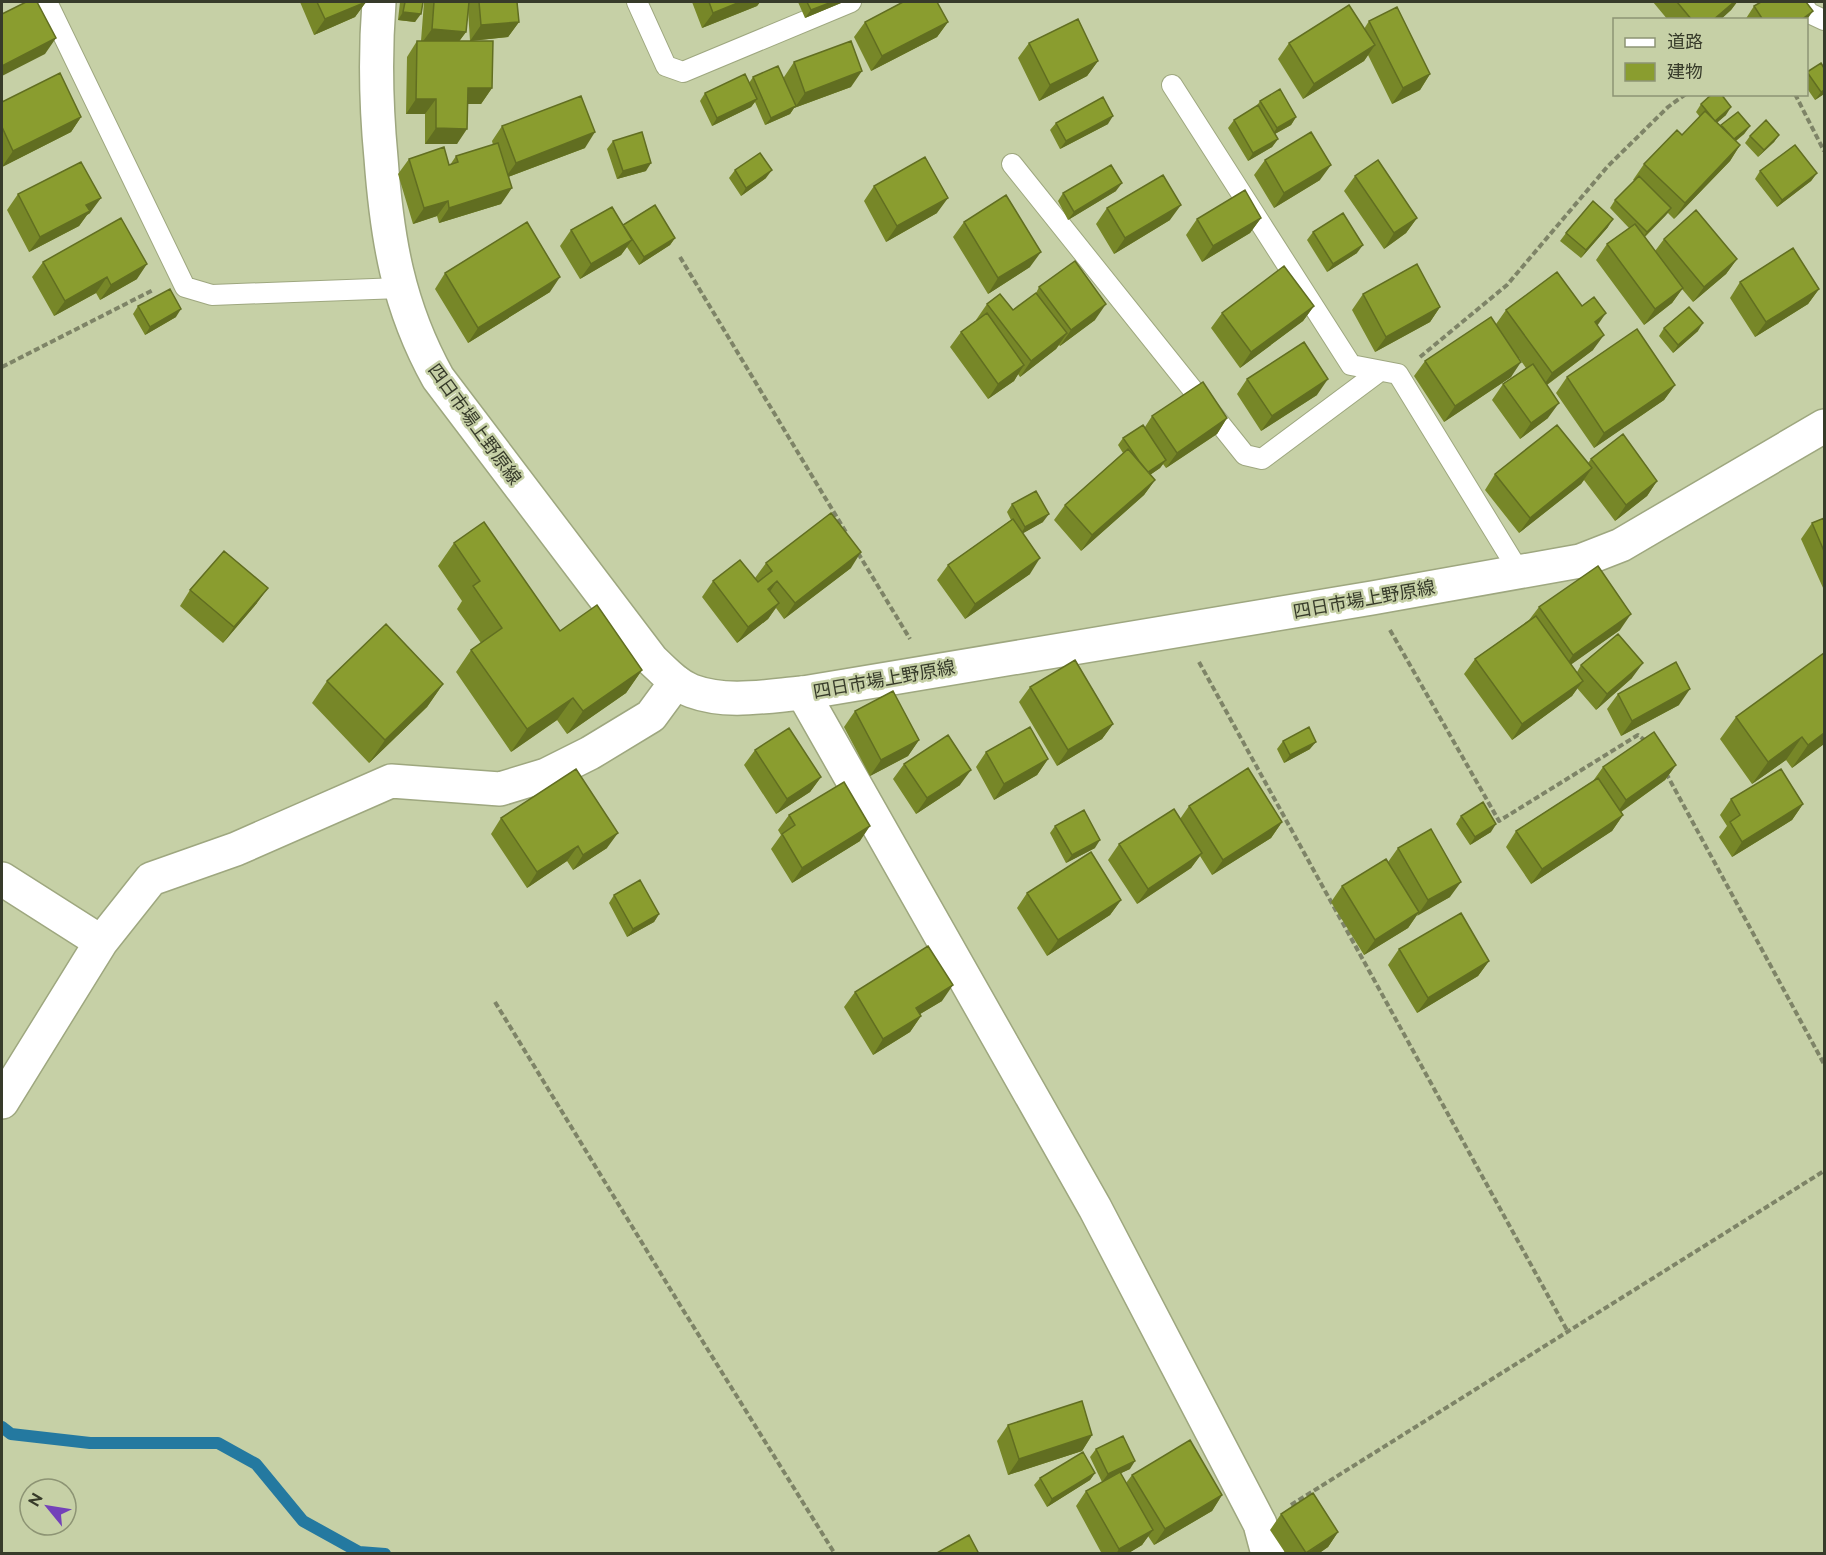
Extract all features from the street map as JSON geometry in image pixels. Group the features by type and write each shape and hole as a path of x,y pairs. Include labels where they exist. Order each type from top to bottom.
{"main road":[{"name":"四日市場上野原線","path":"380,2 377,30 377,116 384,196 390,244 400,288 415,332 438,378 652,660 676,681 692,691 732,698 803,693 1580,561 1621,545 1819,434"},
{"path":"2,1102 101,942 151,879 236,849 391,781 500,789 546,775 590,753 651,716 676,681"},
{"path":"803,693 1095,1208 1264,1539"},
{"path":"2,879 101,942"}],"lane":[{"path":"46,2 185,287 212,295 400,288"},
{"path":"637,2 666,66 683,72 851,2"},
{"path":"1801,2 1809,13 1824,20"},
{"path":"1172,85 1352,365 1389,372 1520,573"},
{"path":"1012,164 1245,455 1262,459 1389,372"}],"path":[{"path":"1389,372 1507,285 1608,166 1668,107 1683,96"},
{"path":"1796,96 1824,151"},
{"path":"680,257 850,539"},
{"path":"2,367 180,276"},
{"path":"856,549 929,670"},
{"path":"1372,598 1499,821 1638,735 1651,745"},
{"path":"1182,630 1568,1332"},
{"path":"1662,766 1824,1064"},
{"path":"495,1002 835,1554"},
{"path":"1264,1539 1568,1332 1824,1171"}],"building":[{"path":"26,2 37,2 56,38 2,66 2,14"},
{"path":"317,2 366,2 325,19"},
{"path":"405,2 423,2 421,14 403,12"},
{"path":"434,2 469,2 466,32 432,29"},
{"path":"479,2 517,2 519,22 481,25"},
{"path":"709,2 740,2 713,13"},
{"path":"807,2 832,2 811,10"},
{"path":"903,2 937,2 948,22 882,56 865,22"},
{"path":"1677,2 1734,2 1715,18 1690,18"},
{"path":"1761,2 1806,2 1813,11 1804,18 1762,18 1754,6"},
{"path":"1349,5 1375,45 1314,84 1289,43"},
{"path":"1397,7 1430,74 1403,88 1369,21"},
{"path":"1078,19 1098,61 1050,85 1029,43"},
{"path":"417,41 493,41 492,88 468,88 467,129 436,128 436,99 416,99"},
{"path":"851,41 862,71 805,93 794,62"},
{"path":"1821,63 1824,68 1824,90 1821,92 1808,71"},
{"path":"778,66 796,106 771,118 753,77"},
{"path":"60,73 81,117 13,151 2,127 2,102"},
{"path":"745,74 757,99 717,118 705,93"},
{"path":"1280,89 1296,117 1277,128 1260,101"},
{"path":"581,96 595,132 516,163 502,126"},
{"path":"1710,96 1723,96 1731,107 1715,121 1701,104"},
{"path":"1103,97 1113,116 1066,141 1056,123"},
{"path":"1258,105 1278,139 1253,153 1234,120"},
{"path":"1705,111 1740,145 1685,203 1644,164 1677,130 1682,135"},
{"path":"1738,112 1750,126 1734,139 1721,125"},
{"path":"1766,120 1779,135 1764,150 1750,136"},
{"path":"642,132 651,163 623,171 613,141"},
{"path":"1311,132 1331,165 1284,193 1265,160"},
{"path":"498,143 512,188 449,208 448,201 424,208 409,159 444,147 449,165 458,162 456,156"},
{"path":"1795,145 1817,173 1782,200 1760,171"},
{"path":"760,153 772,170 746,188 735,170"},
{"path":"925,157 948,198 897,226 874,186"},
{"path":"1378,160 1417,218 1394,233 1355,176"},
{"path":"81,162 101,198 86,205 90,211 40,237 18,194"},
{"path":"1111,165 1122,183 1074,212 1063,193"},
{"path":"1163,175 1181,205 1125,238 1107,208"},
{"path":"1639,176 1671,208 1647,232 1615,200"},
{"path":"1245,190 1261,218 1213,246 1197,219"},
{"path":"1006,195 1041,252 998,278 964,222"},
{"path":"1593,201 1613,219 1586,250 1566,233"},
{"path":"655,205 675,238 644,257 623,225"},
{"path":"612,207 632,240 591,264 571,230"},
{"path":"1696,210 1737,259 1704,287 1664,239"},
{"path":"1343,213 1363,245 1333,264 1313,232"},
{"path":"121,218 147,264 111,285 107,277 65,301 43,262"},
{"path":"527,222 560,277 478,328 445,273"},
{"path":"1635,224 1683,288 1655,309 1607,244"},
{"path":"1793,248 1819,289 1766,322 1740,282"},
{"path":"1075,261 1106,304 1071,330 1039,287"},
{"path":"1417,264 1440,307 1386,337 1363,294"},
{"path":"1284,266 1314,306 1251,352 1222,313"},
{"path":"1557,272 1582,306 1594,297 1606,313 1595,322 1604,335 1552,373 1506,310"},
{"path":"170,289 181,309 150,327 138,306"},
{"path":"1036,293 1067,333 1031,361 987,304 1000,294 1013,310"},
{"path":"1689,307 1703,323 1678,345 1664,328"},
{"path":"987,313 1024,365 998,384 961,332"},
{"path":"1491,317 1521,362 1455,406 1425,361"},
{"path":"1637,329 1675,385 1604,433 1567,377"},
{"path":"1304,342 1328,379 1272,416 1247,379"},
{"path":"1533,364 1559,403 1531,423 1503,384"},
{"path":"1203,382 1227,418 1177,453 1152,416"},
{"path":"1143,425 1166,460 1148,472 1123,438"},
{"path":"1557,425 1592,468 1530,518 1495,474"},
{"path":"1623,434 1657,481 1626,505 1591,459"},
{"path":"1128,449 1155,480 1092,535 1065,505"},
{"path":"1036,491 1049,514 1025,527 1012,504"},
{"path":"831,513 861,552 795,603 777,581 768,589 779,603 748,627 713,581 740,560 758,582 772,571 766,563"},
{"path":"1824,518 1824,551 1812,523"},
{"path":"1013,519 1040,558 975,604 948,565"},
{"path":"484,522 560,631 597,605 642,670 583,711 573,698 527,729 471,650 502,628 473,586 480,581 454,543"},
{"path":"224,551 268,588 234,627 190,590"},
{"path":"1598,566 1631,614 1573,655 1539,607"},
{"path":"1536,616 1583,681 1522,724 1475,659"},
{"path":"386,624 443,684 385,740 327,681"},
{"path":"1618,634 1643,663 1607,694 1581,665"},
{"path":"1824,653 1824,733 1808,745 1802,737 1768,762 1736,717"},
{"path":"1075,660 1113,724 1068,750 1030,687"},
{"path":"1676,662 1690,689 1632,721 1618,694"},
{"path":"893,691 919,740 881,760 855,711"},
{"path":"1030,727 1048,759 1004,784 986,752"},
{"path":"1309,727 1316,742 1290,755 1283,741"},
{"path":"789,728 821,777 787,799 755,750"},
{"path":"1654,732 1676,765 1626,800 1603,767"},
{"path":"948,735 971,770 927,798 904,764"},
{"path":"1248,768 1282,822 1223,860 1189,806"},
{"path":"576,769 618,833 583,855 578,846 537,872 501,818"},
{"path":"1781,769 1803,804 1742,842 1730,822 1740,815 1731,799"},
{"path":"1598,778 1623,815 1542,869 1516,831"},
{"path":"844,782 870,826 802,868 782,834 795,825 789,815"},
{"path":"1483,802 1496,824 1475,837 1461,816"},
{"path":"1174,809 1202,853 1148,889 1119,844"},
{"path":"1084,810 1100,840 1072,855 1055,826"},
{"path":"1431,829 1461,882 1428,900 1398,848"},
{"path":"1091,852 1121,900 1058,940 1027,893"},
{"path":"1386,859 1419,912 1375,940 1342,886"},
{"path":"640,880 659,914 633,929 614,895"},
{"path":"1461,913 1489,961 1428,998 1399,949"},
{"path":"928,946 953,985 916,1008 921,1016 883,1039 855,992"},
{"path":"1082,1401 1092,1435 1019,1459 1008,1425"},
{"path":"1123,1436 1135,1461 1108,1474 1096,1449"},
{"path":"1190,1440 1222,1495 1165,1529 1132,1475"},
{"path":"1083,1452 1095,1473 1052,1499 1040,1478"},
{"path":"1120,1472 1153,1530 1119,1549 1086,1491"},
{"path":"1313,1493 1338,1532 1306,1553 1281,1514"},
{"path":"969,1535 979,1554 935,1554"}],"waterway":[{"path":"2,1427 11,1434 90,1443 218,1443 256,1464 303,1521 359,1552 385,1554"}]}
